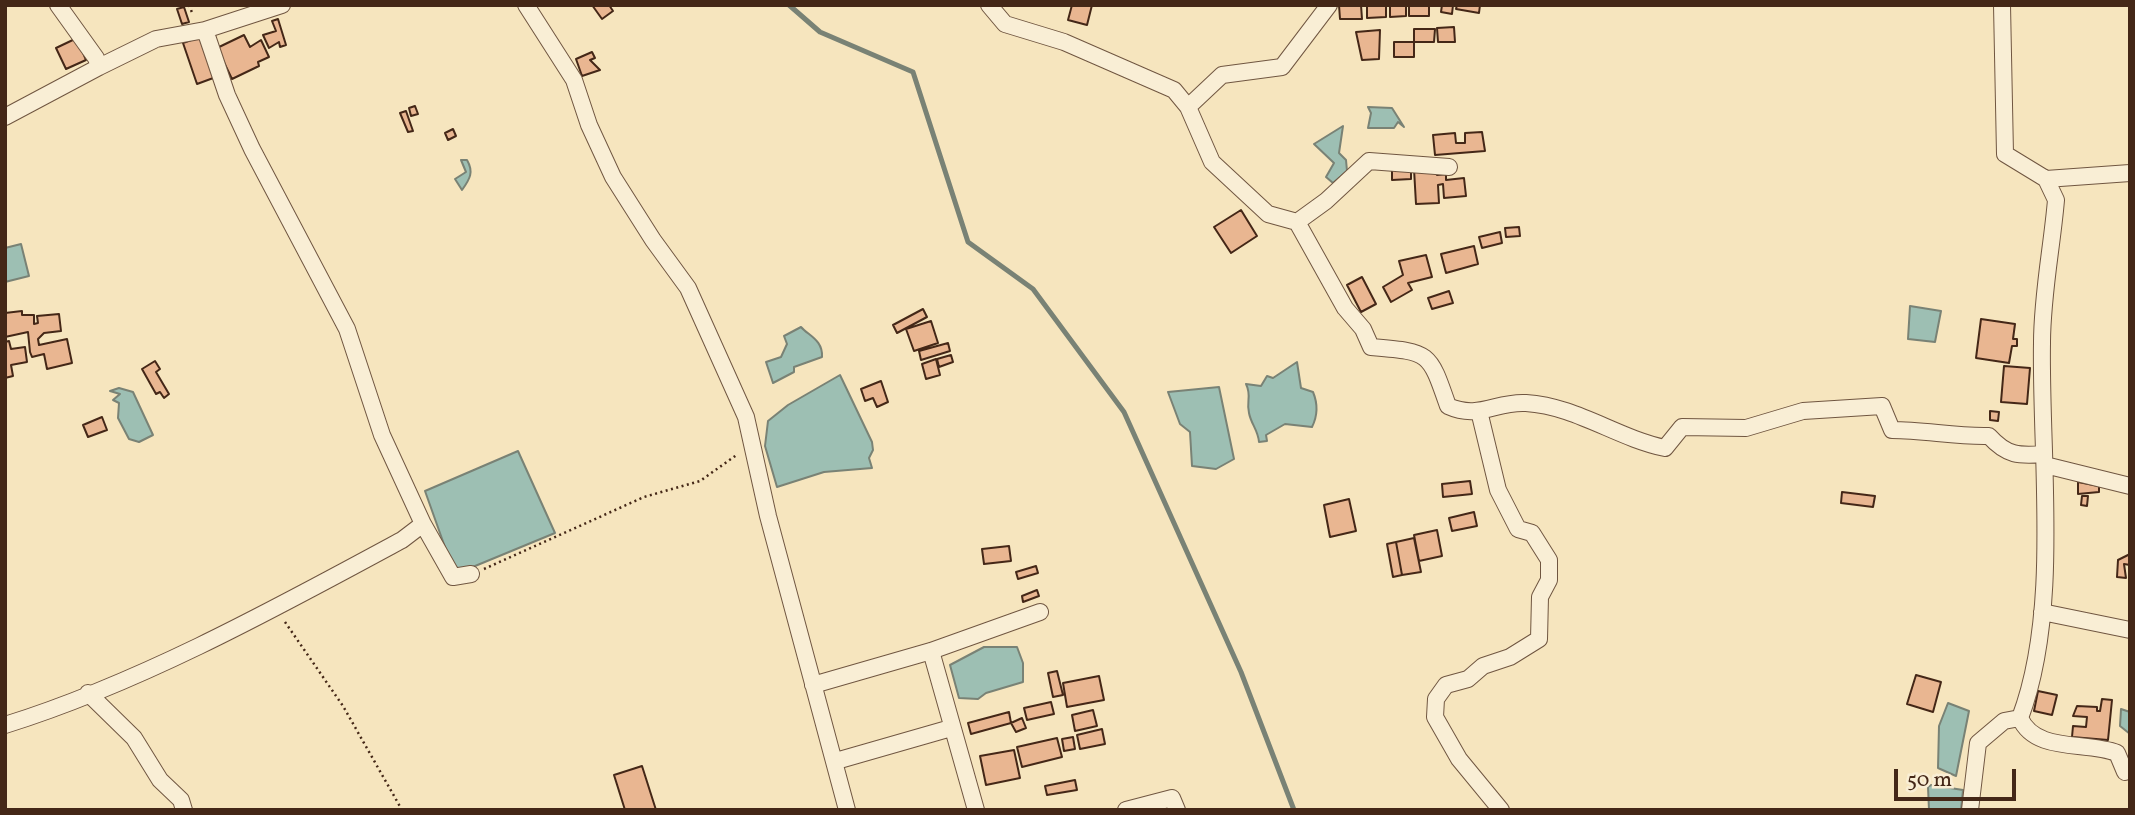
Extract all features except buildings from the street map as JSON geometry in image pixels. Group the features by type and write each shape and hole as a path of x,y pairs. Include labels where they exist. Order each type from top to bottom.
{"street":[{"path":"58,5 96,58 99,67"},
{"path":"5,117 156,39 205,30 282,5"},
{"path":"526,5 574,80 589,125 613,177 653,240 688,288 720,356 753,441 768,516 847,810"},
{"path":"989,5 1005,24 1064,41 1174,90 1188,107 1212,162 1268,214 1297,222 1345,308 1363,330 1371,346 1413,351 1433,364 1448,406 1465,414 1524,402 1560,408 1647,444 1665,448 1682,427 1746,428 1803,411 1882,406 1892,430 1923,430 1961,437 1989,436 2002,450 2045,459 2130,486"},
{"path":"1188,107 1222,75 1282,67 1329,5"},
{"path":"2003,5 2005,153 2046,178 2056,200 2042,340 2045,459 2042,612 2031,689 2020,718 2025,731 2039,738 2117,753 2125,772"},
{"path":"205,30 227,95 242,127 347,329 382,435 423,524 453,577 471,573"},
{"path":"1297,222 1326,201 1369,161 1449,167"},
{"path":"2046,178 2130,173"},
{"path":"1479,411 1498,489 1518,529 1532,533 1542,545 1550,571 1541,597 1539,639 1510,657 1483,666 1468,678 1446,685 1436,699 1435,717 1459,759 1501,810"},
{"path":"5,725 88,693 275,608 402,540 423,524"},
{"path":"813,685 931,651 1040,612"},
{"path":"2042,612 2130,630"},
{"path":"931,651 976,810"},
{"path":"88,693 134,738 160,780 181,800 184,810"},
{"path":"1969,810 1978,743 2004,721 2020,718"},
{"path":"836,761 951,728"},
{"path":"1126,810 1172,797 1177,810"}],"path":[{"path":"471,573 644,497 700,481 753,441"},
{"path":"275,608 343,706 402,810"}],"water":[{"path":"1368,107 1392,108 1404,127 1398,122 1394,128 1368,128 1371,113"},
{"path":"1343,126 1339,153 1346,160 1347,171 1333,183 1326,177 1334,163 1314,144"},
{"path":"461,160 467,160 471,172 462,190 455,179 466,172"},
{"path":"21,244 29,276 5,282 5,248"},
{"path":"1910,306 1941,311 1935,342 1908,339"},
{"path":"801,327 818,342 822,357 794,367 794,372 773,383 766,362 781,357 787,344 784,336"},
{"path":"1297,362 1301,388 1313,392 1316,401 1312,427 1285,424 1266,435 1267,441 1259,442 1249,413 1249,392 1246,384 1261,386 1267,376 1273,378"},
{"path":"840,375 872,442 873,450 869,458 872,468 824,472 777,487 765,446 768,421 788,405"},
{"path":"1219,387 1234,459 1216,469 1192,466 1190,432 1180,424 1168,392"},
{"path":"119,388 133,392 153,435 139,442 129,439 118,418 119,403 113,400 120,394 110,391"},
{"path":"518,451 555,533 463,571 451,564 425,491"},
{"path":"984,647 1017,647 1023,663 1023,682 986,693 978,699 959,698 950,665"},
{"path":"1948,703 1969,711 1956,776 1938,768 1939,726"},
{"path":"2121,709 2130,712 2130,734 2120,726"},
{"path":"1931,785 1963,790 1961,810 1929,810 1928,787"}],"waterway":[{"path":"789,5 820,32 913,72 968,242 1033,289 1124,412 1241,672 1294,810"}]}
